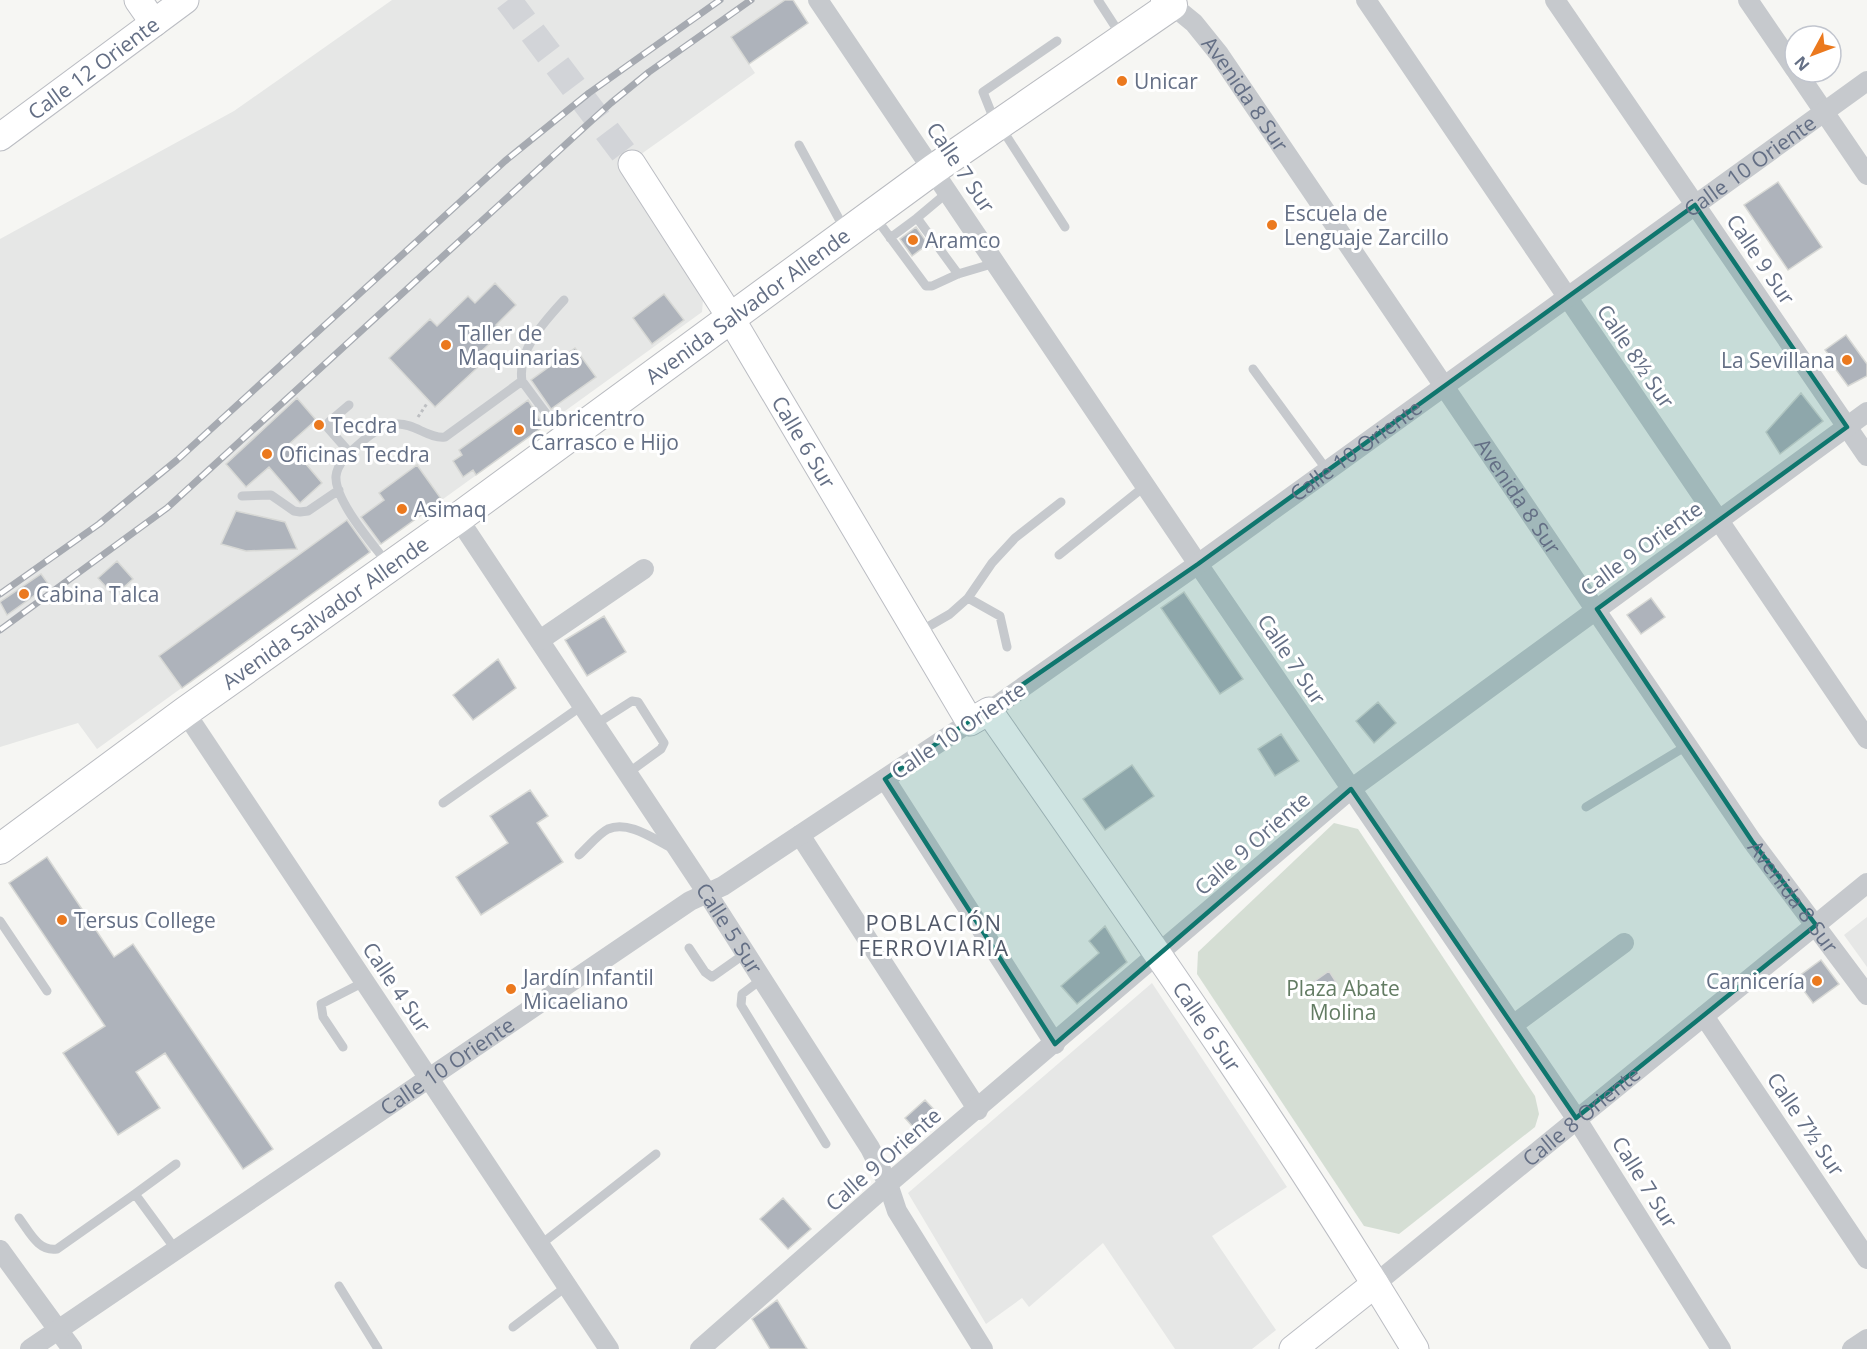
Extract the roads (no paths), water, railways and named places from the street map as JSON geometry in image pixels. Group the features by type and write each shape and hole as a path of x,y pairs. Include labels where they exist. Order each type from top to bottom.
{"main road":[{"name":"Avenida Salvador Allende","path":"0,849 185,712 567,440 847,234 882,226 942,180 1000,124 1173,2"}],"street":[{"path":"138,0 154,23"},
{"name":"Calle 12 Oriente","path":"0,137 185,0"},
{"name":"Calle 7 Sur","path":"818,0 942,180 1145,486 1576,1118 1721,1349"},
{"name":"Calle 8½ Sur","path":"1366,0 1867,739"},
{"name":"Calle 9 Sur","path":"1555,0 1867,456"},
{"path":"1748,0 1783,51"},
{"name":"Avenida 8 Sur","path":"1173,2 1194,23 1219,54 1752,841 1867,995"},
{"name":"Calle 10 Oriente","path":"30,1349 690,901 707,893 800,835 980,717 1198,564 1867,81"},
{"path":"1805,84 1867,175"},
{"name":"Calle 6 Sur","path":"632,165 731,320 917,633 1158,955 1375,1284 1415,1349"},
{"name":"Calle 9 Oriente","path":"700,1349 888,1184 978,1110 1351,789 1867,412"},
{"name":"Calle 5 Sur","path":"458,518 707,893 870,1148 888,1184 897,1211 983,1349"},
{"path":"540,640 644,569"},
{"name":"Calle 4 Sur","path":"185,712 609,1349"},
{"path":"885,779 1055,1044"},
{"path":"800,835 978,1110"},
{"name":"Calle 8 Oriente","path":"1293,1349 1867,884"},
{"path":"1513,1025 1624,943"},
{"name":"Calle 7½ Sur","path":"1704,1016 1867,1259"},
{"path":"0,1250 72,1349"},
{"path":"1852,1349 1867,1339"}],"lane":[{"path":"1098,0 1123,39"},
{"path":"1057,41 983,92 983,98 1065,227"},
{"path":"799,145 847,234"},
{"path":"942,180 917,218 882,226 926,286 932,286 958,274 995,263"},
{"path":"917,218 958,274"},
{"path":"564,300 543,323 522,361 522,381 567,440"},
{"path":"1253,369 1327,470"},
{"path":"391,567 352,514 339,490 336,473 350,453 381,428 403,424 413,426 438,438 445,437 522,381"},
{"path":"349,405 329,422 327,428 350,453"},
{"path":"1059,555 1145,486"},
{"path":"242,496 271,495 294,511 308,512 339,490"},
{"path":"917,633 950,614 968,598 992,563 1015,538 1061,502"},
{"path":"968,598 1000,616 1007,647"},
{"path":"596,724 632,701 639,702 664,743 661,750 628,773"},
{"path":"442,803 583,705"},
{"path":"1586,807 1688,745"},
{"path":"579,855 604,832 613,828 635,830 680,852"},
{"path":"0,921 47,991"},
{"path":"689,948 705,972 712,977 746,953"},
{"path":"762,979 742,994 741,1005 826,1144"},
{"path":"343,1047 323,1017 321,1004 364,982"},
{"path":"540,1245 656,1154"},
{"path":"19,1218 41,1246 51,1250 176,1164"},
{"path":"135,1194 176,1250"},
{"path":"339,1286 378,1349"},
{"path":"513,1328 567,1286"}],"tunnel":[{"path":"508,0 632,164"}],"railway":[{"path":"0,594 99,524 177,460 505,161 589,93 720,0"},
{"path":"0,630 167,508 611,103 649,72 751,0"}],"place":[{"name":"Unicar","path":"1122,81"},
{"name":"Escuela de Lenguaje Zarcillo","path":"1272,225"},
{"name":"Aramco","path":"913,240"},
{"name":"Taller de Maquinarias","path":"446,345"},
{"name":"La Sevillana","path":"1847,360"},
{"name":"Tecdra","path":"319,425"},
{"name":"Lubricentro Carrasco e Hijo","path":"519,430"},
{"name":"Oficinas Tecdra","path":"267,454"},
{"name":"Asimaq","path":"402,509"},
{"name":"Cabina Talca","path":"24,594"},
{"name":"Tersus College","path":"62,920"},
{"name":"Carnicería","path":"1817,981"},
{"name":"Jardín Infantil Micaeliano","path":"511,989"}],"district":[{"name":"POBLACIÓN FERROVIARIA","path":"934,934"}],"park label":[{"name":"Plaza Abate Molina","path":"1343,1000"}]}
